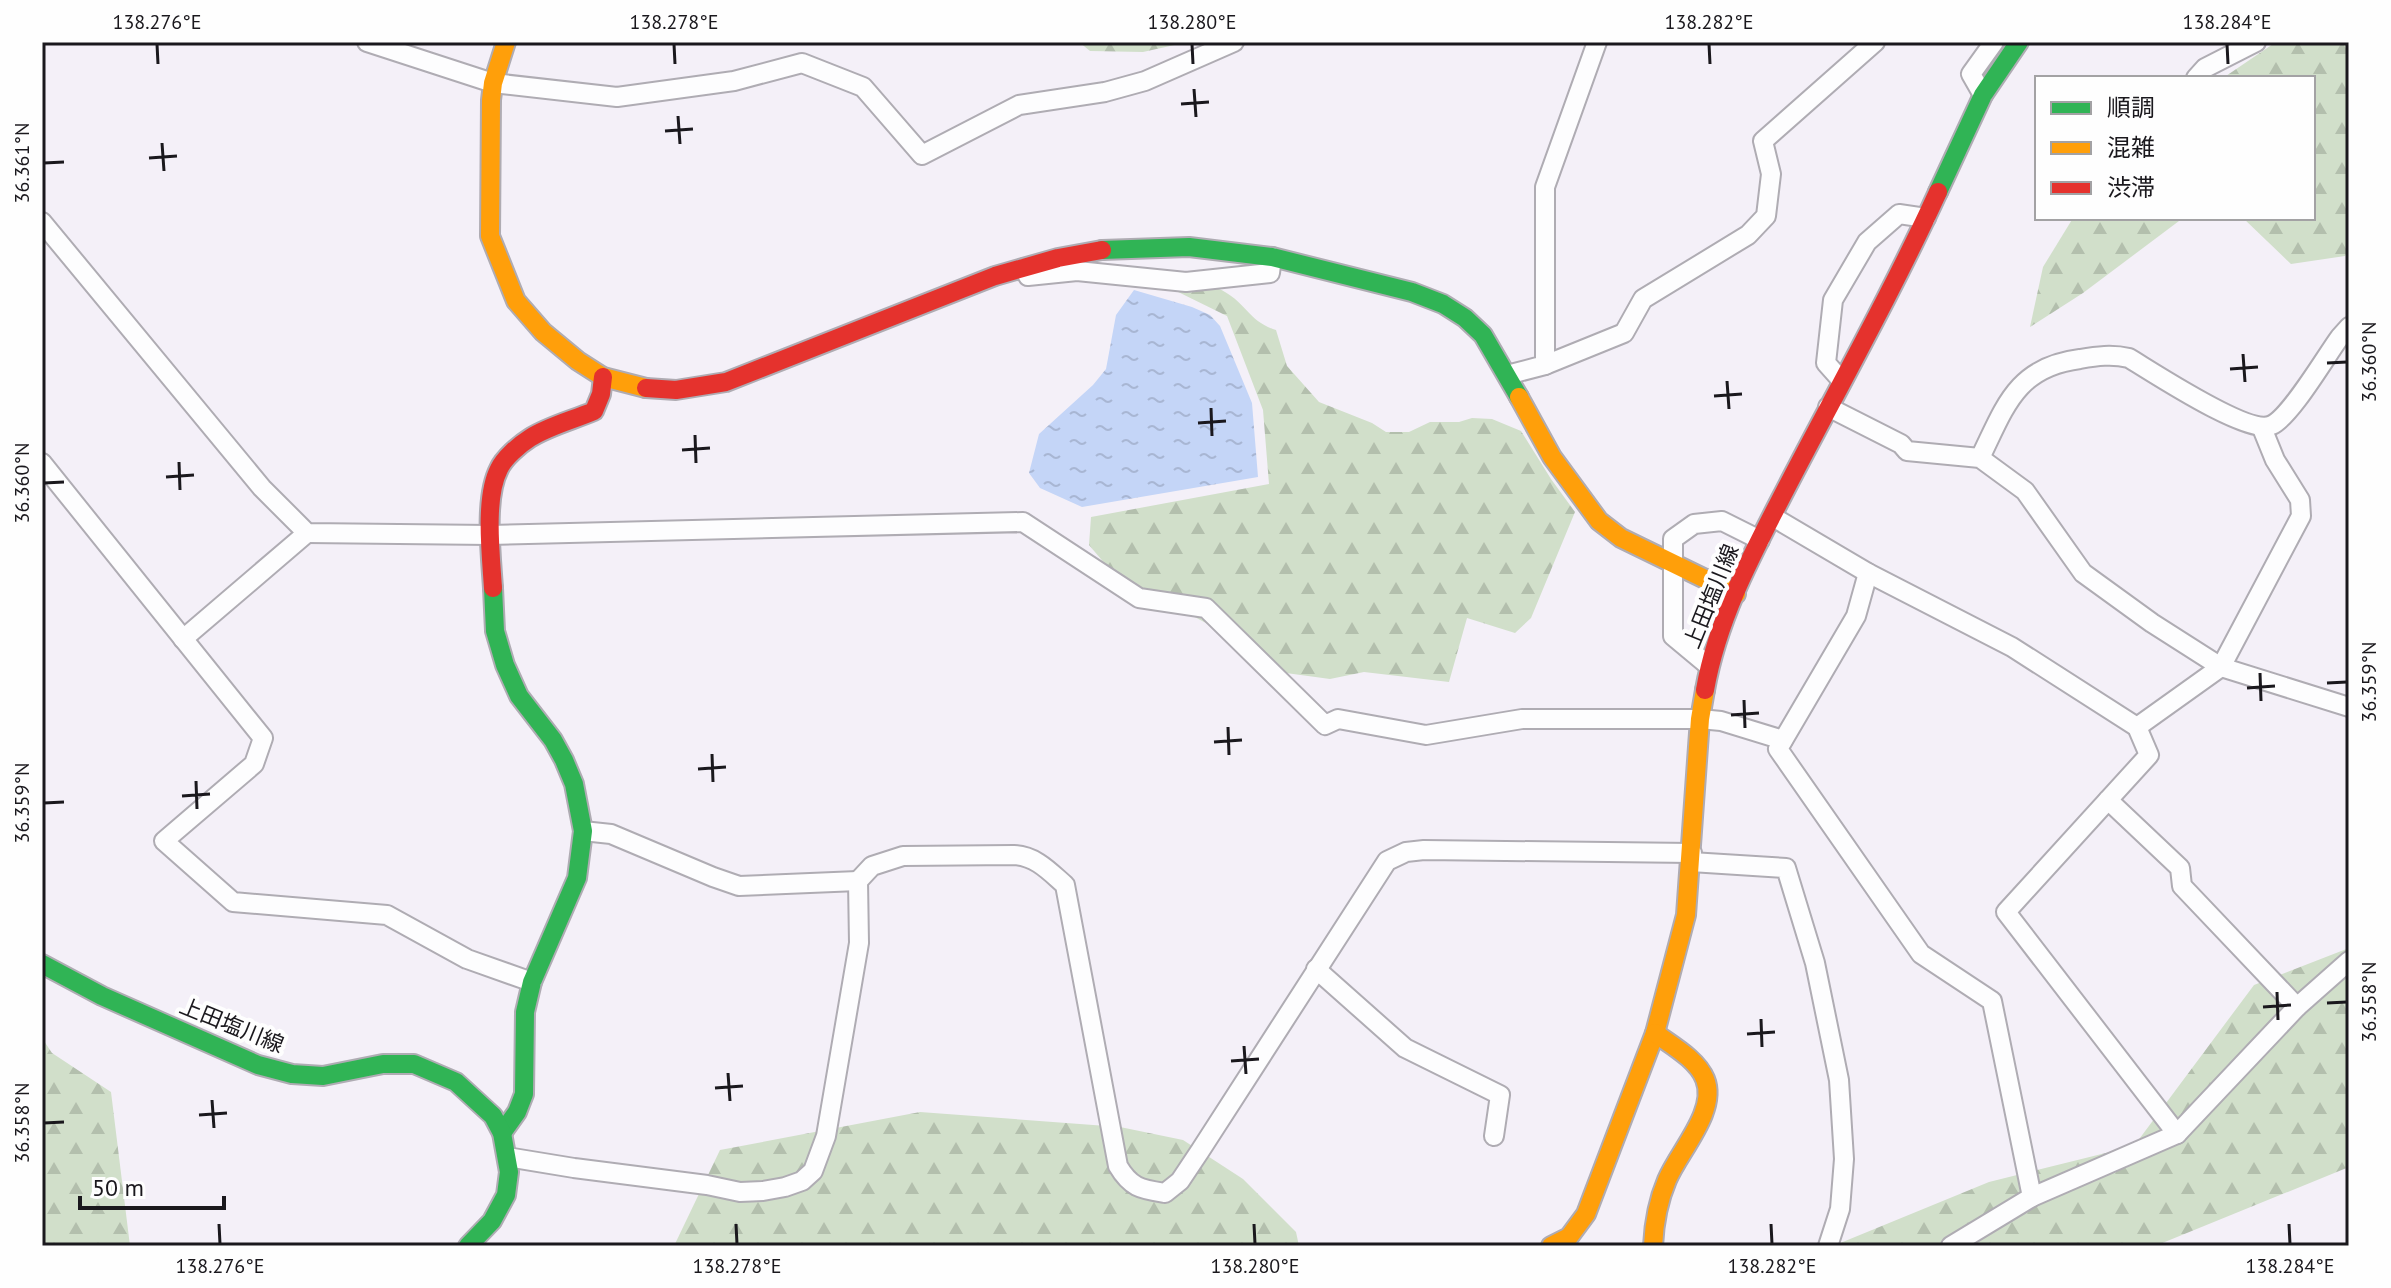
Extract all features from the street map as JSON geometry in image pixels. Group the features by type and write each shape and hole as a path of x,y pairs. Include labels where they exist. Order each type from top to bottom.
{"street":[{"path":"367,42 493,83 617,97 734,81 802,63 863,87 922,155 1019,105 1105,92 1145,81 1234,42"},
{"path":"506,42 493,83 490,236 516,301 543,332 603,377 646,388 676,390 726,382 995,276 1112,248 1189,247 1272,257 1412,292 1443,304 1465,318 1483,335 1552,457 1599,521 1621,538 1736,594"},
{"path":"1545,365 1545,187 1597,42"},
{"path":"1507,375 1545,365 1624,333 1643,299 1748,235 1766,216 1771,174 1763,141 1875,42"},
{"path":"1983,95 1971,74 1994,42"},
{"name":"上田塩川線","path":"1551,1246 1569,1237 1586,1214 1655,1033 1670,982 1686,915 1700,719 1709,666 1722,624 1760,540 1926,218 1983,95 2019,42"},
{"path":"2198,76 2205,68 2256,42"},
{"path":"1842,381 1826,363 1833,300 1867,242 1899,214 1926,218"},
{"path":"42,222 262,488 307,533"},
{"path":"1024,268 1028,276 1077,271 1186,282 1270,273 1272,257"},
{"path":"1980,458 2004,410 2020,385 2035,372 2063,361 2113,354 2129,358 2238,421 2262,428 2274,424 2288,411 2349,327"},
{"path":"502,1133 517,1112 524,1094 525,1012 532,982 577,878 583,831 574,784 564,760 553,740 519,696 495,631 490,535 492,491 499,468 530,438 594,411 601,394 603,377"},
{"path":"1828,407 1901,444 1907,451 1980,458 2025,491 2083,573 2152,623 2221,667 2349,707"},
{"path":"2137,727 2221,667 2301,516 2300,500 2275,460 2262,428"},
{"path":"42,463 263,738 254,764 164,841 233,902 387,915 467,959 532,982"},
{"path":"1773,517 1868,573 2012,647 2137,727 2149,755 2006,912 2177,1134"},
{"path":"1709,666 1673,636 1673,539 1694,524 1722,521 1760,540"},
{"path":"183,639 307,533 490,535 1023,522 1139,598 1206,608 1325,725 1338,719 1426,735 1522,719 1700,719 1721,721 1783,740"},
{"path":"1868,573 1856,616 1778,749 1921,954 1992,1001 2032,1197"},
{"path":"2108,800 2180,868 2182,886 2297,1007"},
{"path":"583,831 611,834 739,886 858,881"},
{"path":"507,1157 740,1192 763,1191 802,1181 813,1171 826,1136 859,943 858,881 872,866 903,856 1023,855 1039,862 1065,885 1118,1166 1127,1181 1141,1189 1165,1193 1180,1181 1387,861 1406,852 1491,849 1691,857 1786,868 1815,963 1839,1080 1844,1159 1840,1209 1828,1246"},
{"path":"1951,1246 2032,1197 2177,1134 2297,1007 2349,961"},
{"name":"上田塩川線","path":"42,964 116,1002 258,1065 292,1074 323,1076 383,1064 414,1064 456,1082 493,1116 502,1133 509,1172 506,1195 492,1221 468,1246"},
{"path":"1316,969 1405,1048 1500,1095 1494,1136"},
{"path":"1653,1246 1654,1224 1668,1178 1708,1104 1705,1079 1688,1058 1655,1033"}],"green space":[{"path":"1079,42 1188,42 1143,52 1090,51"},
{"path":"2276,42 2349,42 2349,251 2345,256 2291,264 2245,220 2315,220 2315,76 2226,76"},
{"path":"2072,220 2180,220 2083,293 2030,327 2043,267"},
{"path":"1168,287 1212,287 1232,297 1260,322 1276,330 1287,366 1319,402 1372,423 1386,432 1409,432 1430,422 1459,422 1472,418 1492,419 1521,431 1575,512 1531,618 1515,633 1467,618 1449,682 1364,672 1330,679 1286,673 1230,636 1123,585 1089,545 1091,517 1269,484 1263,410 1227,316"},
{"path":"2349,948 2349,1167 2155,1246 1833,1246 1989,1182 2134,1146 2254,985"},
{"path":"42,1038 52,1053 111,1092 130,1246 42,1246"},
{"path":"920,1112 1120,1127 1183,1140 1243,1179 1296,1232 1299,1246 674,1246 720,1150"}],"water":[{"path":"1134,290 1192,307 1210,315 1220,326 1252,403 1258,477 1082,507 1040,488 1029,473 1039,434 1093,385 1106,369 1116,315"}],"traffic: fast":[{"path":"1938,192 1983,95 2019,42"},
{"path":"1102,250 1189,247 1272,257 1412,292 1443,304 1465,318 1483,335 1519,397"},
{"path":"493,588 495,631 505,665 519,696 553,740 564,760 574,784 583,831 577,878 532,982 525,1012 524,1094 517,1112 502,1133"},
{"path":"42,964 102,996 258,1065 292,1074 323,1076 383,1064 414,1064 456,1082 493,1116 502,1133 509,1172 506,1195 492,1221 468,1246"}],"traffic: slow":[{"path":"506,42 491,100 490,236 516,301 543,332 578,361 603,377 646,388"},
{"path":"1519,397 1552,457 1599,521 1621,538 1736,594"},
{"path":"1551,1246 1569,1237 1586,1214 1655,1033 1686,915 1700,719 1705,690"},
{"path":"1653,1246 1664,1188 1702,1117 1708,1091 1696,1065 1655,1033"}],"traffic: jam":[{"path":"1705,690 1719,635 1752,556 1885,301 1938,192"},
{"path":"646,388 676,390 726,382 995,276 1058,258 1102,250"},
{"path":"493,588 490,511 499,469 504,460 530,438 594,411 601,394 603,377"}]}
